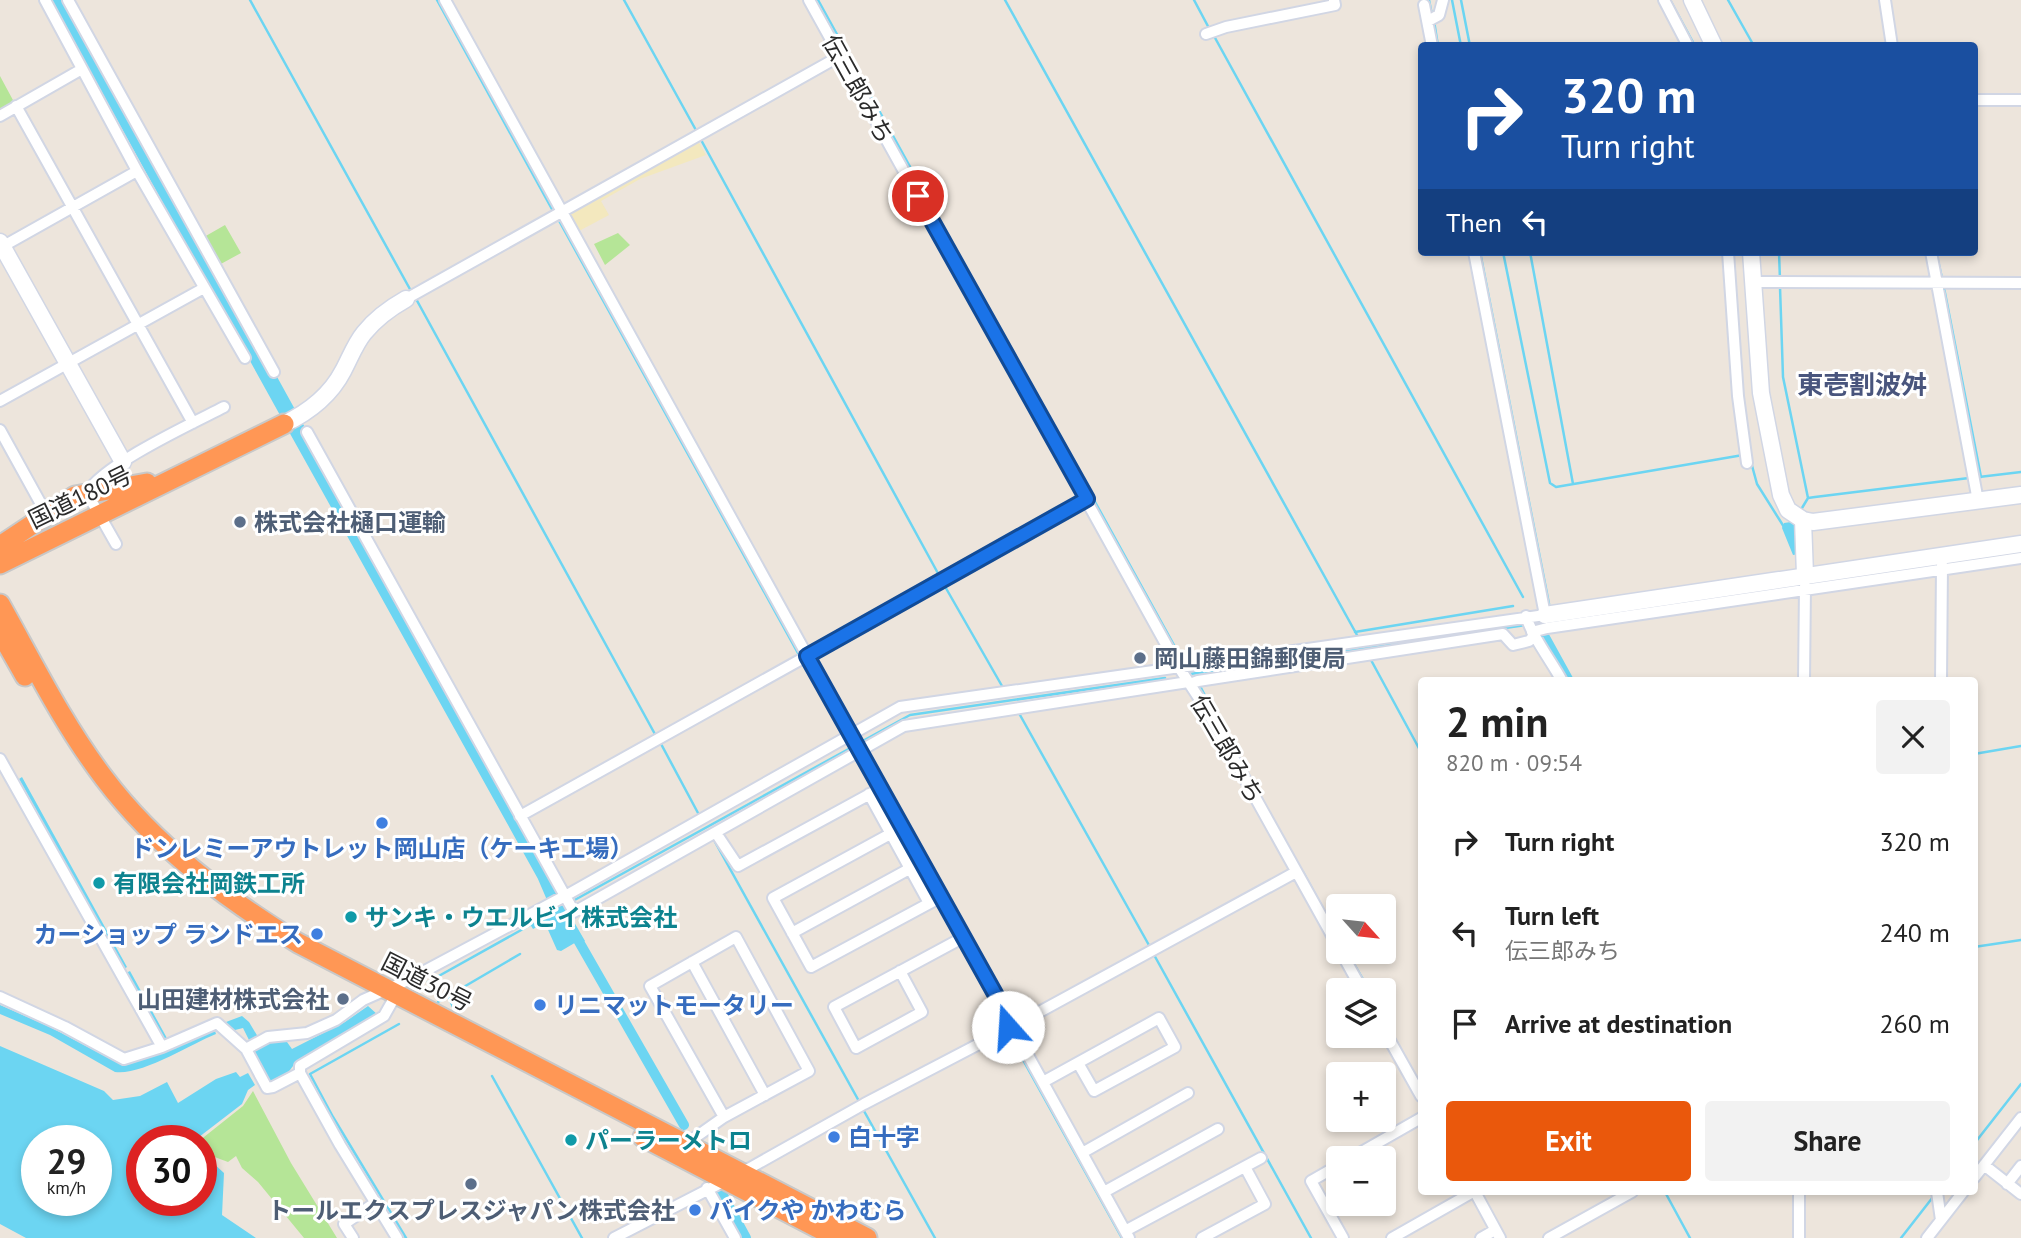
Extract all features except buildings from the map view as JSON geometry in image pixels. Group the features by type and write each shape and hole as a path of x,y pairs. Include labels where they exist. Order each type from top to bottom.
{"highway":[{"name":"国道180号","path":"0,564 284,424"},
{"name":"国道180号","path":"0,546 75,496 134,487 181,474"},
{"name":"国道30号","path":"0,604 54,702 84,750 114,790 166,846 215,888 298,943 388,996 685,1151 724,1180 837,1238"},
{"name":"国道30号","path":"0,632 74,756 122,817 156,854 240,921 294,954 388,996"},
{"name":"国道30号","path":"724,1180 867,1238"}],"street":[{"path":"45,0 244,358"},
{"path":"68,0 274,372"},
{"path":"445,0 557,213 855,747 875,791 934,900 1008,1028 1043,1082 1127,1235 1261,1158"},
{"name":"伝三郎みち","path":"809,0 1178,666 1194,682 1206,709 1326,925"},
{"path":"1206,34 1226,27 1335,5 1334,0"},
{"path":"1432,20 1441,12 1443,0"},
{"path":"1664,0 1686,42"},
{"path":"1692,0 1712,42"},
{"path":"1885,0 1891,42"},
{"path":"1424,5 1432,20 1433,42"},
{"path":"284,424 311,409 327,394 339,379 365,331 386,312 557,213 840,56"},
{"path":"0,116 82,69"},
{"path":"1978,100 2021,100"},
{"path":"16,106 193,422"},
{"path":"123,462 1,246 138,171"},
{"path":"1475,256 1535,626 1560,677"},
{"path":"1729,256 1741,291 1746,457"},
{"path":"1750,256 1741,291 1746,395 1788,510 1803,520 1813,522 2021,495"},
{"path":"1932,256 1941,283 1978,501"},
{"path":"1741,291 1781,282 2021,283"},
{"path":"0,401 204,288"},
{"path":"116,544 87,494 94,482 123,462 224,407"},
{"path":"0,430 47,515"},
{"path":"307,432 575,912 583,897 855,747 916,723 1194,682 1354,649 1535,626 1805,583 2021,558"},
{"path":"520,816 1087,499"},
{"path":"1803,520 1804,677"},
{"path":"1940,566 2021,544"},
{"path":"1940,566 1941,677"},
{"path":"249,1048 274,1036 307,1033 336,1020 363,1000 388,996 566,897 583,897 716,833 855,747 906,705 1178,666 1503,634 1513,645 1529,641 1535,626"},
{"path":"0,758 166,1045"},
{"path":"716,833 738,866 875,791"},
{"path":"897,831 773,898 811,967 934,900"},
{"path":"792,933 916,865"},
{"path":"614,1238 1296,872"},
{"path":"685,1151 693,1139 724,1116 809,1071 736,937 650,986 724,1116"},
{"path":"900,971 922,1012 856,1048 834,1007 900,971 959,940"},
{"path":"692,962 765,1095"},
{"path":"388,996 384,1016 303,1062 300,1073 397,1238"},
{"path":"0,997 65,1027 124,1059 166,1045 217,1023 249,1048 255,1067 269,1088 300,1073"},
{"path":"1043,1082 1159,1018 1175,1047 1094,1091 1078,1063"},
{"path":"1394,1048 1418,1091"},
{"path":"1082,1153 1188,1093"},
{"path":"1978,1173 2021,1118"},
{"path":"1372,1146 1418,1120"},
{"path":"1104,1192 1218,1129"},
{"path":"1984,1165 2021,1194"},
{"path":"2007,1184 2021,1166"},
{"path":"1202,1238 1265,1204 1245,1167"},
{"path":"1326,1172 1311,1181 1326,1208"},
{"path":"724,1180 735,1238"},
{"path":"1392,1238 1469,1195"},
{"path":"1476,1195 1498,1234 1481,1238"},
{"path":"1549,1238 1627,1195"},
{"path":"1799,1195 1799,1238"},
{"path":"1937,1195 1941,1220"},
{"path":"1927,1238 1961,1195"},
{"path":"353,1238 344,1224 375,1203"},
{"path":"1331,1216 1343,1238"}],"green space":[{"path":"0,76 14,102 0,111"},
{"path":"225,225 241,253 219,265 204,237"},
{"path":"618,233 630,245 605,265 594,244"},
{"path":"253,1091 291,1163 337,1238 304,1238 258,1182 242,1168 236,1156 228,1162 217,1158 217,1127 243,1106"}],"sand":[{"path":"697,139 706,155 640,179 601,201 609,215 579,231 569,211"}],"water":[{"path":"1791,522 1796,526 1799,554 1793,555 1782,528 1784,523"},
{"path":"22,777 127,967 124,969 19,779"},
{"path":"563,903 585,941 580,944 578,941 561,951 557,950 545,923 533,929 528,921"},
{"path":"130,971 168,1040 165,1042 126,973"},
{"path":"0,1005 50,1027 122,1065 214,1028 216,1034 152,1064 126,1072 115,1072 50,1035 0,1014"},
{"path":"368,1006 378,1015 296,1062 284,1078 270,1083 253,1060 255,1048 262,1043 264,1046 272,1042 287,1042 292,1049 345,1022"},
{"path":"242,1016 258,1037 250,1042 243,1028 231,1031 226,1022"},
{"path":"0,1046 104,1091 113,1100 140,1096 167,1082 178,1103 216,1079 236,1072 240,1077 248,1073 255,1085 248,1090 242,1104 215,1125 126,1125 126,1216 217,1216 217,1167 224,1173 222,1215 256,1238 26,1238 0,1224"}],"waterway":[{"path":"60,0 289,415"},
{"path":"250,0 411,291"},
{"path":"437,0 553,211"},
{"path":"624,0 697,132"},
{"path":"818,0 1180,656"},
{"path":"1005,0 1357,635"},
{"path":"1194,0 1210,30"},
{"path":"1429,0 1432,15"},
{"path":"1452,0 1460,42"},
{"path":"1461,0 1469,42"},
{"path":"1670,0 1693,42"},
{"path":"1728,0 1752,42"},
{"path":"1434,21 1437,42"},
{"path":"1214,36 1523,597"},
{"path":"700,138 940,577"},
{"path":"557,217 799,655"},
{"path":"1481,256 1549,604"},
{"path":"1504,256 1550,483 1556,487 1743,455"},
{"path":"1531,256 1573,484"},
{"path":"1779,256 1780,280"},
{"path":"1937,256 1942,278"},
{"path":"1780,287 1783,377 1808,498"},
{"path":"1944,288 1981,477"},
{"path":"415,297 656,736"},
{"path":"295,426 545,875 554,896"},
{"path":"1751,462 1757,484 1784,527"},
{"path":"1979,477 2021,472"},
{"path":"1802,508 1808,498 1969,478"},
{"path":"943,583 1002,686"},
{"path":"1355,632 1513,606"},
{"path":"1537,623 1567,677"},
{"path":"1190,674 1526,625"},
{"path":"802,660 841,731"},
{"path":"1371,660 1418,746"},
{"path":"859,743 910,715 1165,678"},
{"path":"1200,686 1221,726"},
{"path":"1020,715 1150,947"},
{"path":"660,742 698,813"},
{"path":"571,902 854,746"},
{"path":"1978,753 2021,746"},
{"path":"856,758 873,790"},
{"path":"876,796 895,829"},
{"path":"898,835 914,863"},
{"path":"714,840 860,1103"},
{"path":"917,869 933,897"},
{"path":"1303,872 1326,914"},
{"path":"548,897 550,885"},
{"path":"936,902 955,936"},
{"path":"428,982 532,924"},
{"path":"574,933 684,1125"},
{"path":"1978,946 2021,940"},
{"path":"958,942 1004,1025"},
{"path":"1153,953 1311,1238"},
{"path":"438,1002 520,954"},
{"path":"1354,964 1362,978"},
{"path":"448,996 454,1009"},
{"path":"399,1024 310,1074 406,1238"},
{"path":"1007,1031 1122,1238"},
{"path":"492,1076 582,1238"},
{"path":"1978,1139 2021,1084"},
{"path":"864,1111 935,1238"},
{"path":"720,1190 746,1238"},
{"path":"1667,1195 1690,1238"},
{"path":"1901,1238 1933,1197"}],"place":[{"name":"株式会社樋口運輸","path":"240,522"},
{"name":"岡山藤田錦郵便局","path":"1140,658"},
{"name":"ドンレミーアウトレット岡山店（ケーキ工場）","path":"382,823"},
{"name":"有限会社岡鉄工所","path":"99,883"},
{"name":"サンキ・ウエルビイ株式会社","path":"351,917"},
{"name":"カーショップ ランドエス","path":"317,934"},
{"name":"山田建材株式会社","path":"343,999"},
{"name":"リニマットモータリー","path":"540,1005"},
{"name":"白十字","path":"834,1137"},
{"name":"パーラーメトロ","path":"571,1140"},
{"name":"トールエクスプレスジャパン株式会社","path":"471,1184"},
{"name":"バイクや かわむら","path":"695,1210"}],"district":[{"name":"東壱割波舛","path":"1862,384"}],"route":[{"path":"918,196 1087,499 807,656 1013,1026 1008,1027"}]}
